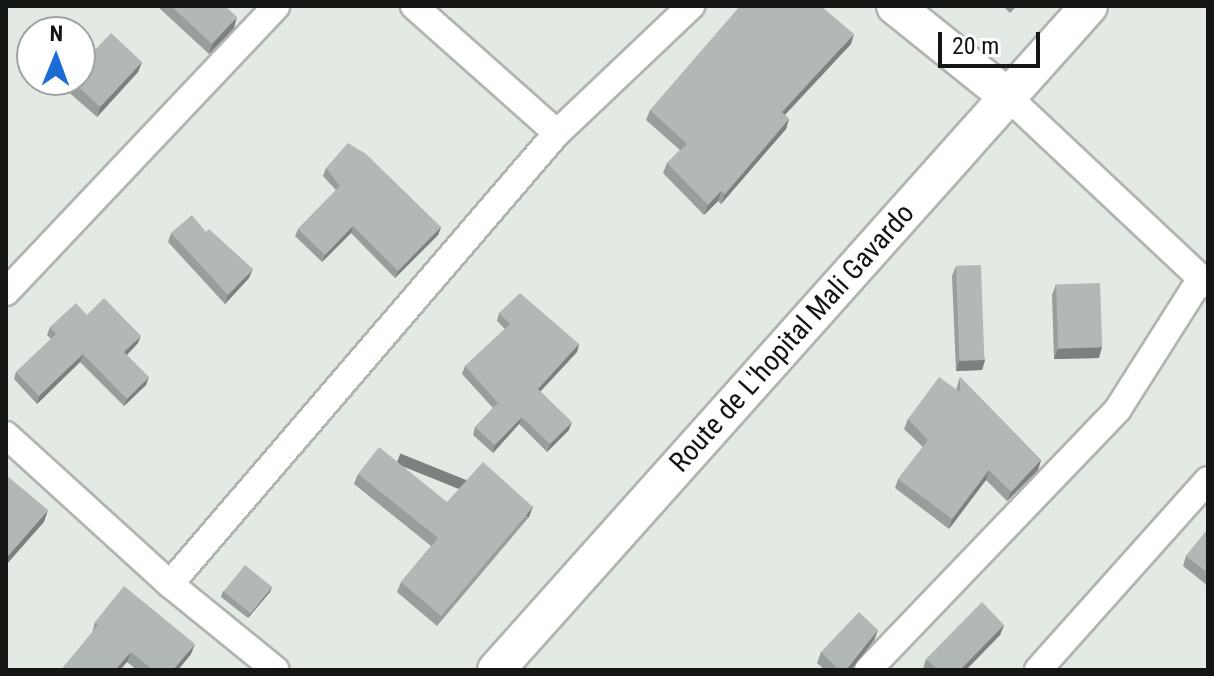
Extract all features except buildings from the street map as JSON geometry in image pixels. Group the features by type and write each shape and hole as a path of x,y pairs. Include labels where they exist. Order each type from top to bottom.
{"main road":[{"path":"895,6 1008,97"},
{"name":"Route de L'hopital Mali Gavardo","path":"496,670 1089,6"}],"street":[{"path":"6,292 276,6"},
{"path":"414,6 557,133"},
{"path":"170,584 557,133 691,6"},
{"path":"868,670 1118,409 1205,281 1008,97"},
{"path":"6,435 170,584 276,670"},
{"path":"1038,670 1208,480"}]}
